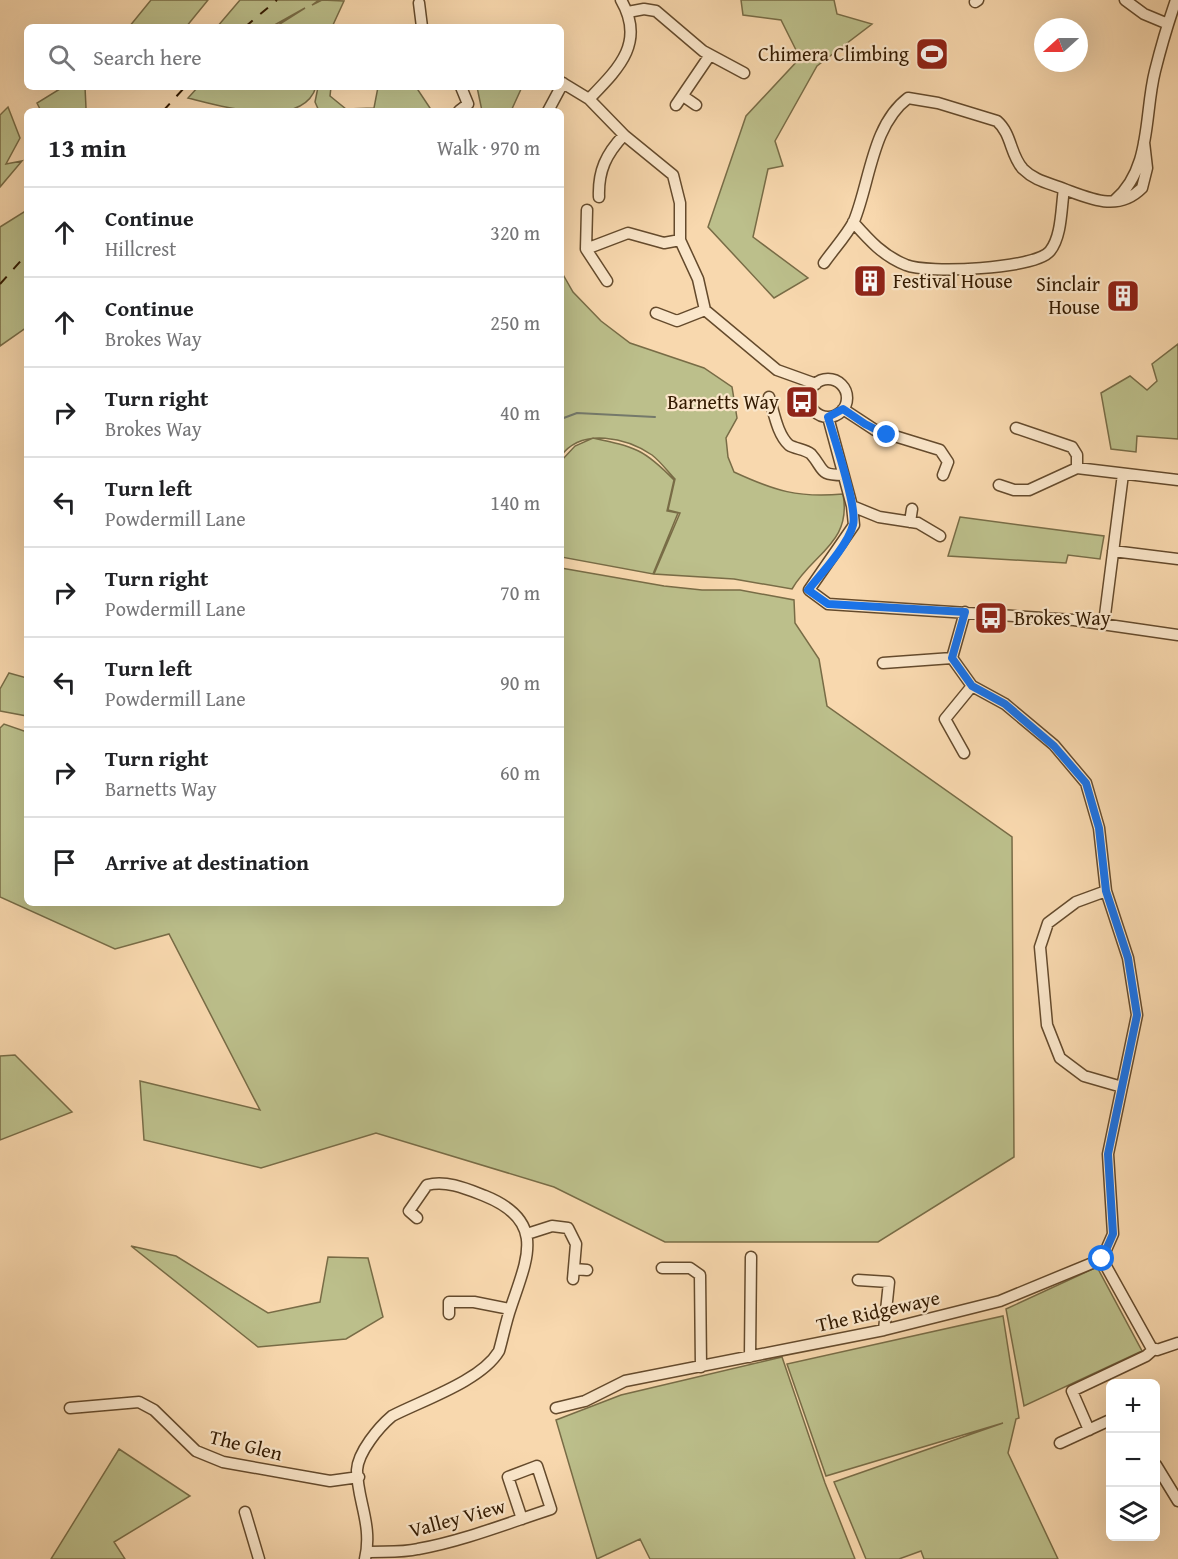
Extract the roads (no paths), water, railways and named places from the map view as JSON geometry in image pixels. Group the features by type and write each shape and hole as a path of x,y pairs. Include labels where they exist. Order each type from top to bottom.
{"street":[{"path":"589,99 613,75 626,54 631,37 628,12 621,0"},
{"path":"1125,0 1144,14 1168,24"},
{"path":"824,263 853,222 884,130 900,104 908,98 938,102 997,121 1004,127 1014,156 1036,180 1092,201 1113,202 1131,197 1142,188 1147,168 1144,142 1154,72 1176,0"},
{"path":"420,3 422,24"},
{"path":"628,12 644,9 656,11 710,55 739,70 729,79"},
{"path":"696,105 679,100 710,55"},
{"path":"564,83 589,99 624,135 673,175 678,186 680,203 680,240 698,279 705,310 777,369 816,384"},
{"path":"462,90 468,104 463,108"},
{"path":"549,108 558,90"},
{"path":"598,197 598,177 606,157 624,135"},
{"path":"853,222 878,251 908,267 945,269 1026,264 1041,259 1050,252 1059,224 1064,189"},
{"path":"587,210 586,249 607,281"},
{"path":"586,249 628,233 664,243 680,240"},
{"path":"656,313 677,321 705,310"},
{"path":"827,380 838,383 845,393 843,409 828,417 817,414 810,405 810,393 816,384 827,380"},
{"path":"768,397 782,436 791,446 810,453 821,471 828,475 843,475"},
{"path":"843,409 875,430 940,450 951,457 944,475"},
{"path":"828,417 852,506 854,525 808,590 828,604 1104,623 1178,635"},
{"path":"1016,428 1072,447 1077,455 1077,468"},
{"path":"999,485 1014,490 1029,490 1077,468 1178,480"},
{"path":"1104,623 1123,474"},
{"path":"852,506 879,517 918,523 940,536"},
{"path":"910,522 912,509"},
{"path":"1113,552 1178,560"},
{"path":"952,658 965,612"},
{"path":"883,663 952,658"},
{"path":"952,658 972,686 1005,704 1054,746 1086,783 1099,828 1106,891 1128,958 1137,1015 1108,1154 1113,1234 1102,1259 1154,1349"},
{"path":"964,753 945,719 972,686"},
{"path":"1106,891 1076,902 1048,923 1040,947 1047,1025 1060,1058 1084,1076 1122,1087"},
{"path":"366,1555 367,1519 357,1469 364,1453 378,1431 392,1416 486,1368 499,1352 510,1309 528,1260 527,1234 515,1216 500,1202 438,1182 428,1185 409,1211 417,1218"},
{"path":"527,1234 552,1226 568,1228 573,1233 576,1244 573,1274 587,1270"},
{"path":"750,1357 752,1257"},
{"name":"The Ridgewaye","path":"556,1408 585,1401 626,1382 884,1330 1000,1301 1102,1259"},
{"path":"662,1268 690,1268 700,1275 701,1367"},
{"path":"858,1280 889,1282 884,1330"},
{"path":"449,1314 449,1302 474,1302 510,1309"},
{"path":"1089,1430 1072,1391 1146,1356 1154,1349 1178,1343"},
{"name":"The Glen","path":"70,1408 139,1402 154,1410 196,1451 223,1462 330,1481 359,1477"},
{"path":"1060,1443 1106,1422"},
{"name":"Valley View","path":"366,1555 417,1550 522,1519 551,1509 537,1466 508,1477 522,1519"},
{"path":"1160,1473 1178,1501"},
{"path":"245,1512 259,1559"}],"waterway":[{"path":"564,418 577,413 655,417"}],"railway":[{"path":"249,24 277,0"},
{"path":"166,108 182,90"},
{"path":"0,284 24,257"}],"place":[{"name":"Chimera Climbing","path":"932,54"},
{"name":"Festival House","path":"870,281"},
{"name":"Sinclair House","path":"1123,296"},
{"name":"Barnetts Way","path":"802,402"},
{"name":"Brokes Way","path":"991,618"}]}
